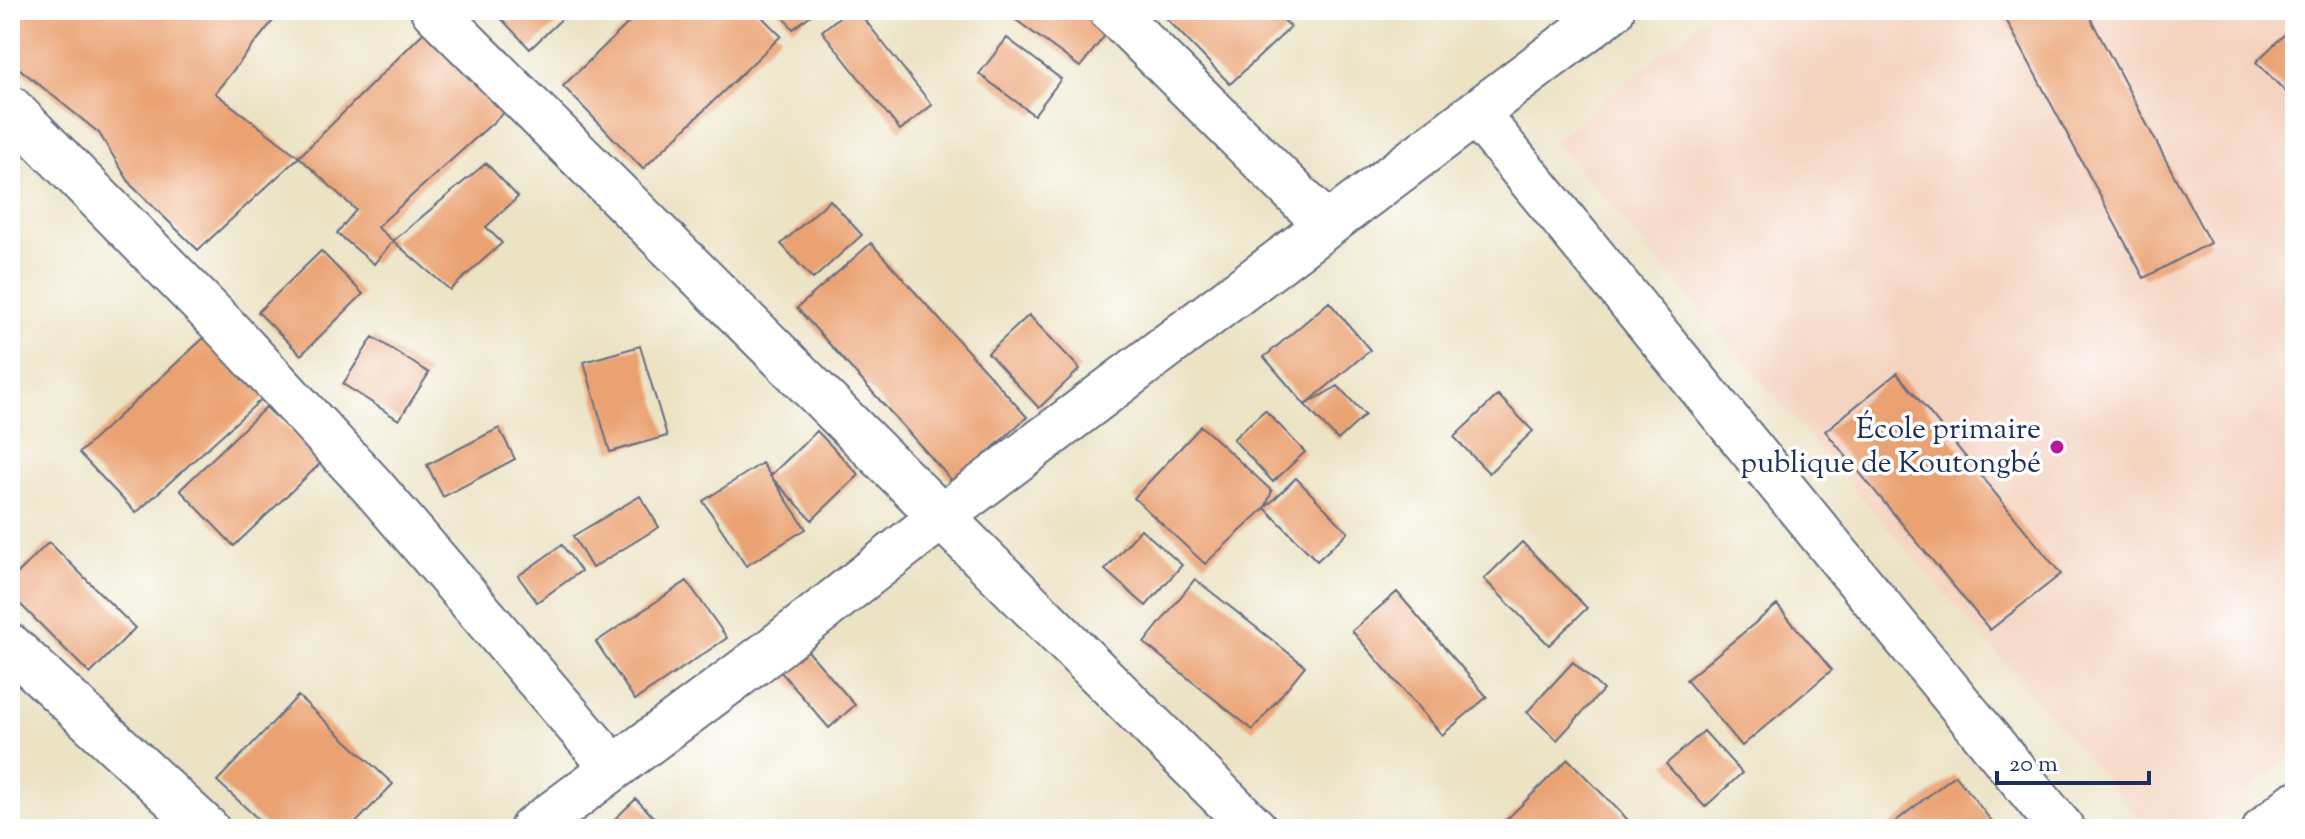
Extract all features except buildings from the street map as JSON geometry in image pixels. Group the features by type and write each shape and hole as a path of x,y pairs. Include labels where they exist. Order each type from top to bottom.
{"street":[{"path":"433,10 1255,829"},
{"path":"1111,10 1327,225"},
{"path":"532,829 1612,10"},
{"path":"10,108 224,326 373,487 612,766"},
{"path":"1476,113 2062,829"},
{"path":"10,646 207,829"},
{"path":"2265,829 2295,804"}],"shaded area":[{"name":"École primaire publique de Koutongbé","path":"1715,10 2295,10 2295,753 2204,829 2148,829 1554,141"}],"place":[{"name":"École primaire publique de Koutongbé","path":"2057,447"}]}
